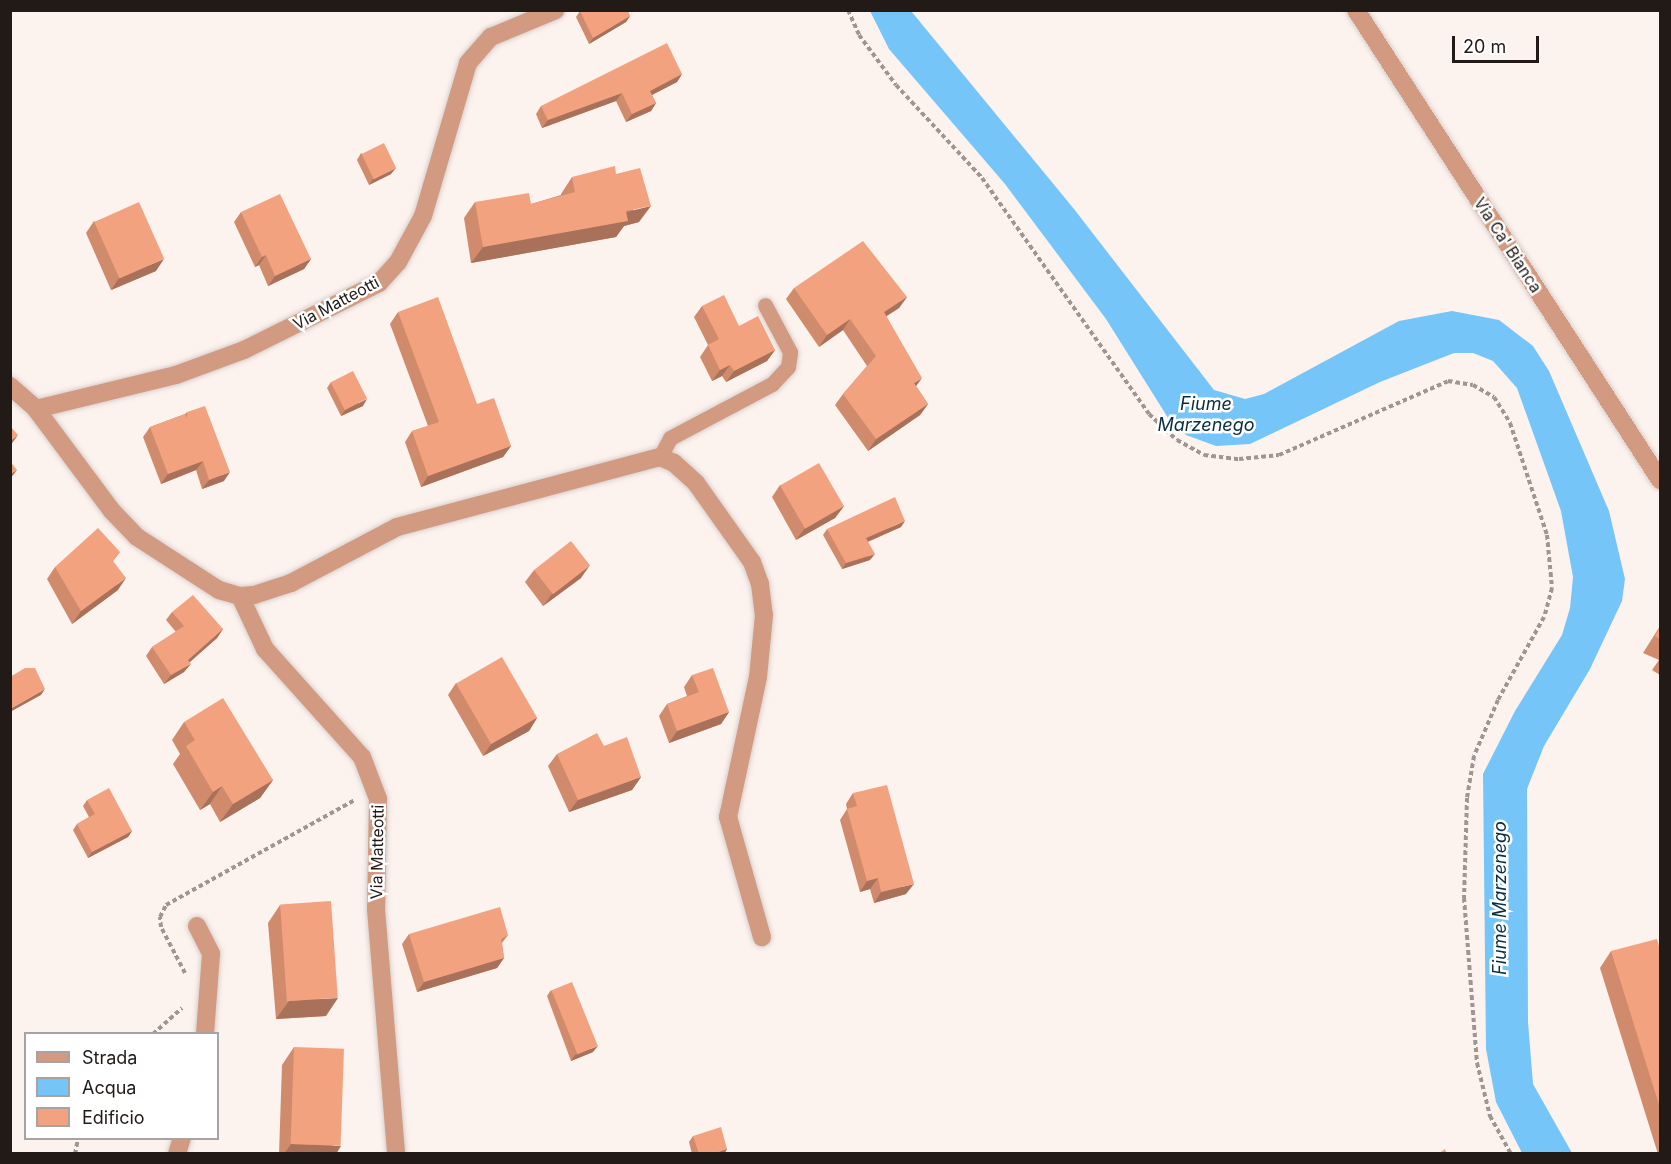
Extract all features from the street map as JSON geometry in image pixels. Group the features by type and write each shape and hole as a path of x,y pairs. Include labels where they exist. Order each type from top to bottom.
{"street":[{"name":"Via Matteotti","path":"36,409 176,375 234,354 379,283 398,262 423,216 468,63 490,38 556,10"},
{"name":"Via Ca' Bianca","path":"1356,10 1660,480"},
{"path":"10,386 36,409 111,511 137,537 219,590 240,596 255,596 291,583 397,527 660,457 696,483 752,562 760,584 764,615 758,677 728,817 762,937"},
{"name":"Via Matteotti","path":"240,596 265,649 354,746 375,789 376,909 396,1154"},
{"path":"197,926 211,954 205,1032"}],"lane":[{"path":"660,457 662,446 670,438 772,384 788,367 790,352 765,305"}],"path":[{"path":"848,10 860,35 896,85 981,178 1149,414 1177,441 1204,455 1239,459 1279,455 1448,381 1473,385 1494,397 1510,423 1547,535 1552,588 1544,617 1498,700 1474,756 1467,798 1464,898 1477,1063 1490,1116 1511,1154"},
{"path":"187,982 161,927 160,917 166,905 375,789"},
{"path":"155,1032 177,1013 188,998"}],"water":[{"name":"Fiume Marzenego","path":"870,11 911,11 1074,209 1214,390 1245,399 1264,394 1399,321 1452,311 1499,320 1533,346 1549,371 1609,511 1625,579 1622,601 1590,669 1544,746 1527,789 1528,1022 1533,1084 1572,1153 1522,1153 1496,1102 1486,1049 1483,774 1515,711 1562,635 1570,608 1573,577 1561,511 1517,388 1493,361 1473,353 1454,353 1380,382 1250,444 1216,446 1186,435 1170,421 1106,319 1005,184 889,49"}],"building":[{"path":"628,10 630,16 593,38 580,11"},
{"path":"667,43 682,74 650,91 656,103 632,114 622,93 548,120 541,106"},
{"path":"384,143 396,168 374,179 362,154"},
{"path":"615,166 616,174 640,168 651,206 626,211 628,221 483,247 475,202 529,193 531,204 575,192 572,177"},
{"path":"280,194 311,259 275,276 266,255 262,257 241,212"},
{"path":"139,202 164,259 119,279 94,222"},
{"path":"863,241 907,297 884,312 922,378 914,383 928,404 876,439 843,394 876,356 850,319 827,335 794,288"},
{"path":"724,295 739,326 758,316 775,350 734,371 730,365 720,370 708,345 719,339 702,306"},
{"path":"438,297 477,404 494,398 511,446 428,476 412,431 439,422 398,312"},
{"path":"353,371 367,399 345,410 331,382"},
{"path":"205,406 230,472 209,480 203,461 168,474 150,427 185,414 187,418 187,412"},
{"path":"10,426 18,435 10,441"},
{"path":"10,461 17,470 10,474"},
{"path":"819,463 844,506 805,529 780,486"},
{"path":"895,497 905,521 866,538 875,554 846,563 827,529"},
{"path":"98,528 120,552 113,561 126,578 81,611 55,567"},
{"path":"571,541 590,565 553,594 534,570"},
{"path":"193,595 223,629 188,660 191,664 171,675 152,647 184,626 172,612"},
{"path":"1660,627 1660,639 1655,636"},
{"path":"502,657 537,718 491,744 456,684"},
{"path":"25,668 35,668 45,689 10,709 10,677"},
{"path":"713,668 729,712 677,731 667,704 699,692 692,675"},
{"path":"223,698 273,780 233,804 222,786 213,792 186,746 195,740 184,722"},
{"path":"597,733 604,746 627,737 641,777 578,800 557,754"},
{"path":"887,785 914,884 881,892 878,878 867,881 847,809 857,806 853,793"},
{"path":"109,788 132,831 92,852 77,824 95,814 87,800"},
{"path":"331,901 338,998 287,1001 280,905"},
{"path":"500,907 508,935 501,939 504,958 424,982 409,934"},
{"path":"1657,939 1660,950 1660,1108 1611,951"},
{"path":"572,982 598,1046 577,1054 552,990"},
{"path":"294,1047 344,1049 341,1146 291,1144"},
{"path":"721,1127 727,1149 713,1154 699,1154 693,1136"}]}
